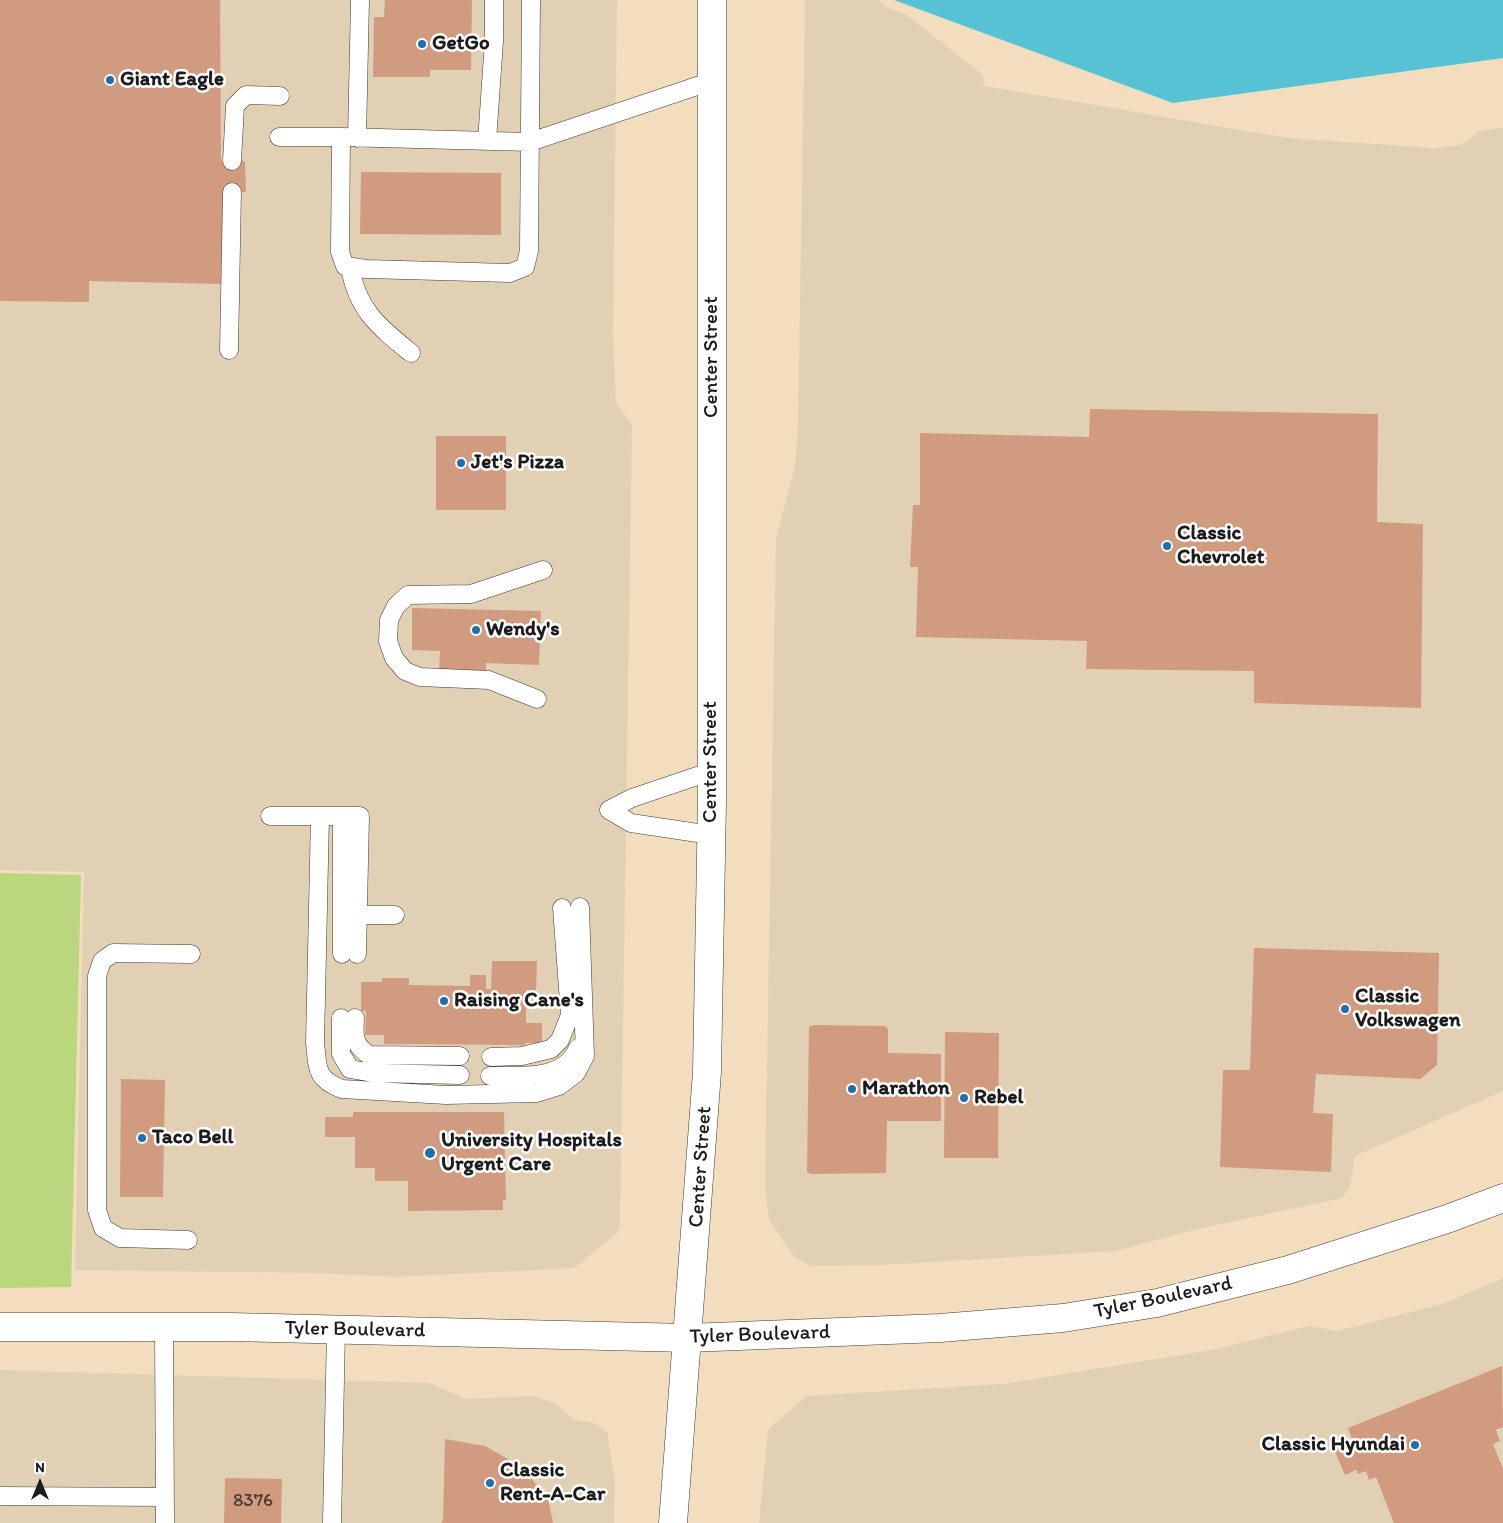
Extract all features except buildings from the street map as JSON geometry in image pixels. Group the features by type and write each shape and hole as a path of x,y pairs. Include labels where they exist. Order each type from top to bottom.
{"main road":[{"name":"Center Street","path":"673,1523 707,1072 712,771 712,0"},
{"name":"Tyler Boulevard","path":"0,1327 164,1327 688,1338 940,1328 1063,1318 1157,1303 1288,1270 1447,1219 1503,1198"}],"lane":[{"path":"360,0 340,252 345,266 510,273 525,267 529,251 531,0"},
{"path":"487,141 494,41 494,0"},
{"path":"279,137 530,142 712,81"},
{"path":"232,161 235,106 246,96 280,96"},
{"path":"228,350 232,192"},
{"path":"350,267 354,289 376,325 411,353"},
{"path":"537,699 489,680 420,677 405,671 394,658 388,641 389,620 396,606 408,596 471,594 543,570"},
{"path":"711,835 630,823 609,810 634,797 712,771"},
{"path":"270,816 342,816 360,816 359,915 350,954 342,816"},
{"path":"320,816 315,1043 319,1074 327,1083 342,1089 446,1095 536,1093 559,1086 576,1073 584,1056 571,908 570,1015 560,1040 551,1049 522,1056 490,1057"},
{"path":"359,915 395,915"},
{"path":"188,1240 120,1238 103,1228 97,1210 97,976 102,961 113,953 190,954"},
{"path":"490,1076 552,1073 571,1062 578,1049 579,1038 570,1015"},
{"path":"460,1056 368,1055 358,1048 348,1018 341,1054 350,1069 373,1073 460,1075"},
{"path":"164,1327 165,1523"},
{"path":"332,1523 336,1330"},
{"path":"0,1496 165,1497"}],"shaded area":[{"path":"0,0 617,0 613,335 616,403 632,425 620,1225 617,1233 574,1268 396,1277 318,1273 75,1270 84,872 0,870"},
{"path":"805,0 878,0 886,7 907,15 983,75 984,86 1287,138 1434,148 1461,145 1480,131 1503,128 1503,1091 1355,1156 1350,1187 1342,1198 1189,1231 1116,1251 881,1265 812,1266 795,1258 769,1220 765,1186 776,538 795,467 798,429"},
{"path":"1503,1278 1503,1523 759,1523 768,1430 806,1396 1003,1384 1212,1350 1309,1326 1338,1331 1445,1303"},
{"path":"0,1370 430,1383 465,1399 533,1396 556,1404 575,1420 594,1423 607,1432 615,1481 614,1523 0,1523"}],"green space":[{"path":"0,873 81,875 71,1287 0,1288"}],"water":[{"path":"894,0 1503,0 1503,58 1173,103"}],"place":[{"name":"GetGo","path":"422,44"},
{"name":"Giant Eagle","path":"110,80"},
{"name":"Jet's Pizza","path":"461,463"},
{"name":"Classic Chevrolet","path":"1167,546"},
{"name":"Wendy's","path":"476,630"},
{"name":"Raising Cane's","path":"444,1001"},
{"name":"Classic Volkswagen","path":"1345,1009"},
{"name":"Marathon","path":"852,1089"},
{"name":"Rebel","path":"964,1098"},
{"name":"Taco Bell","path":"142,1138"},
{"name":"University Hospitals Urgent Care","path":"430,1153"},
{"name":"Classic Hyundai","path":"1415,1445"},
{"name":"Classic Rent-A-Car","path":"490,1483"}]}
